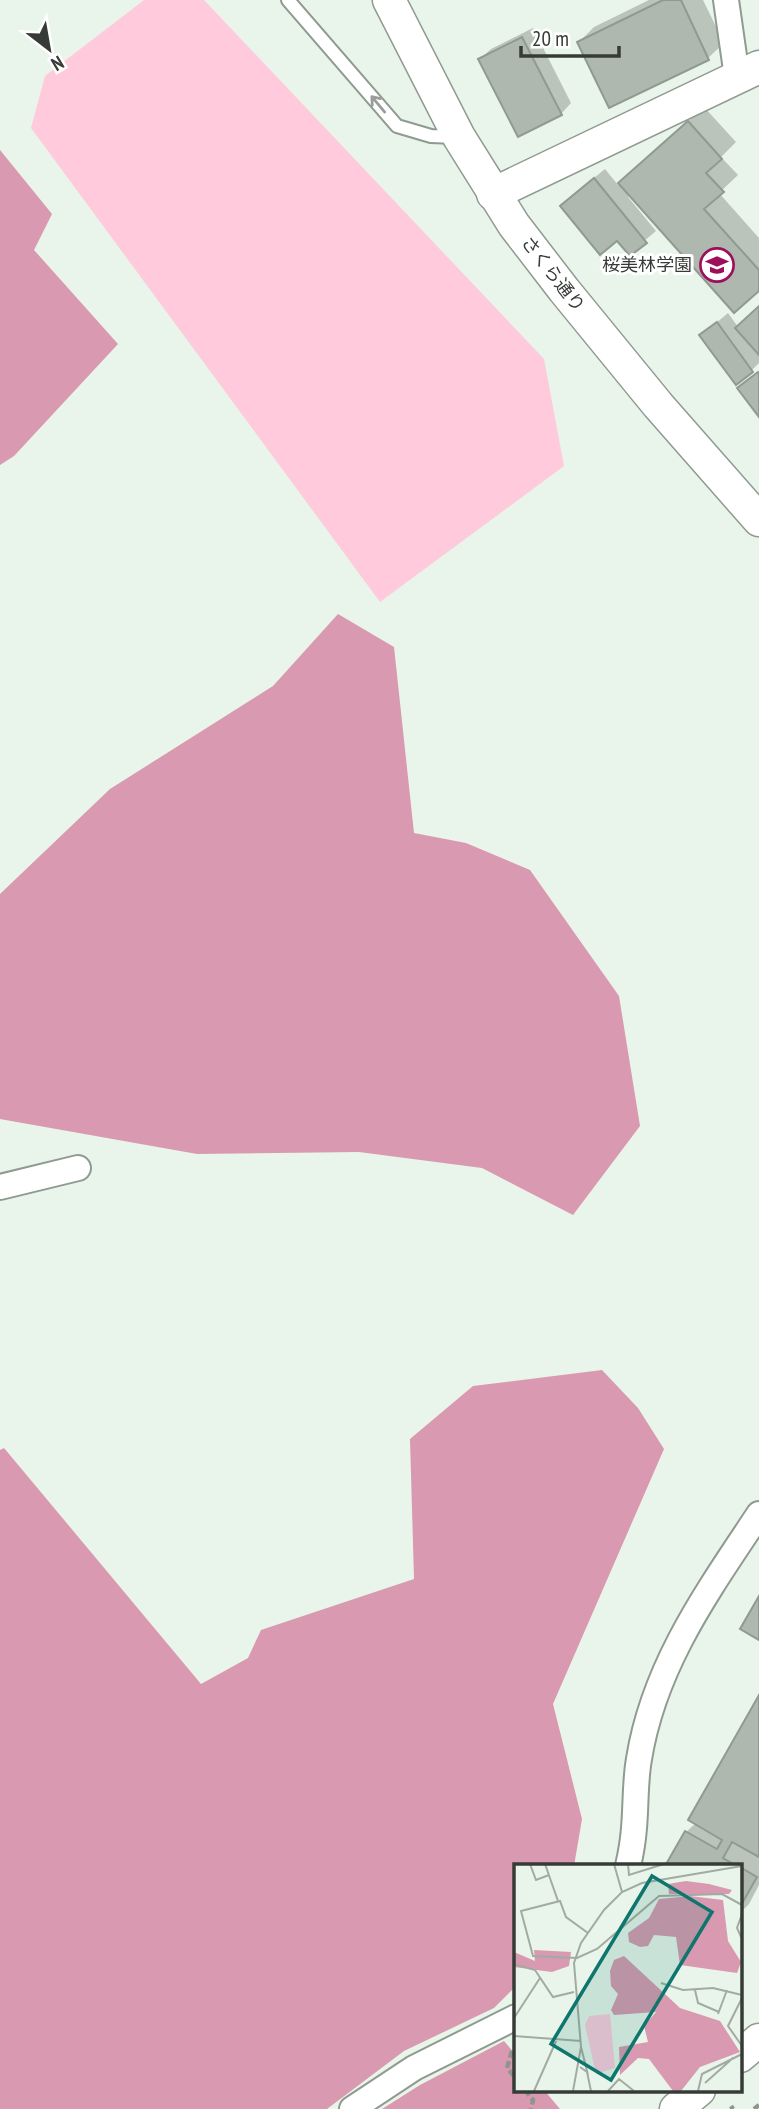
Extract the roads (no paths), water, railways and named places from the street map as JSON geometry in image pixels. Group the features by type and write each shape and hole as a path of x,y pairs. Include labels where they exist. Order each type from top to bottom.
{"street":[{"name":"さくら通り","path":"389,0 459,137 494,194 564,290 658,405 759,520"},
{"path":"494,194 748,72 726,0"},
{"path":"0,1187 78,1168"},
{"path":"628,1864 634,1833 638,1759 668,1660 703,1599 759,1514"},
{"path":"352,2109 414,2068 514,2018"},
{"path":"742,2054 759,2039"},
{"path":"676,2109 697,2092"}],"lane":[{"path":"288,0 397,126 431,136 459,137"}],"place":[{"name":"桜美林学園","path":"717,265"}]}
